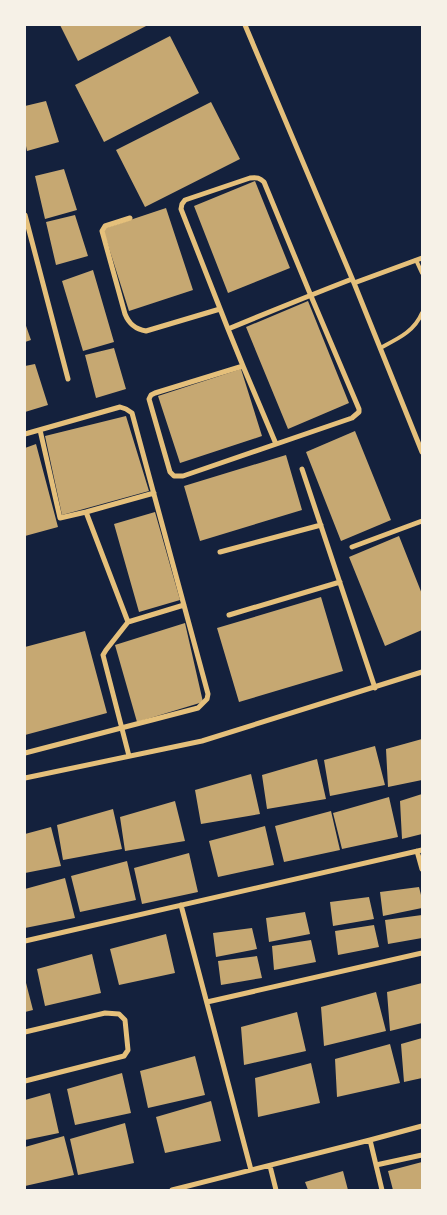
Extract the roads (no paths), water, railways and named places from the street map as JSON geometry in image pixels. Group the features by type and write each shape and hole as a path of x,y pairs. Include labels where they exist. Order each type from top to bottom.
{"street":[{"path":"246,25 422,452"},
{"path":"243,366 155,393 149,399 170,472 174,476 183,476 352,418 359,412 264,182 256,177 185,200 182,204 182,209 228,329 276,444"},
{"path":"25,215 68,379"},
{"path":"130,218 105,226 102,231 128,322 140,330 146,331 220,309"},
{"path":"228,329 311,296 419,259"},
{"path":"25,434 120,407 132,414 208,694 206,700 198,708 25,753"},
{"path":"40,430 60,518 154,493"},
{"path":"302,469 375,688"},
{"path":"86,512 128,622"},
{"path":"352,547 422,522"},
{"path":"220,552 321,525"},
{"path":"229,615 340,582"},
{"path":"129,756 104,655 128,622 184,605"},
{"path":"25,778 202,741 422,672"},
{"path":"25,941 419,850 422,869"},
{"path":"181,905 251,1170"},
{"path":"207,1002 422,953"},
{"path":"25,1032 106,1014 119,1014 125,1020 128,1050 124,1056 25,1081"},
{"path":"172,1190 422,1126"},
{"path":"370,1140 382,1190"},
{"path":"376,1165 422,1154"},
{"path":"270,1166 276,1190"}],"lane":[{"path":"419,259 422,273"},
{"path":"380,348 408,333 421,316"}]}
